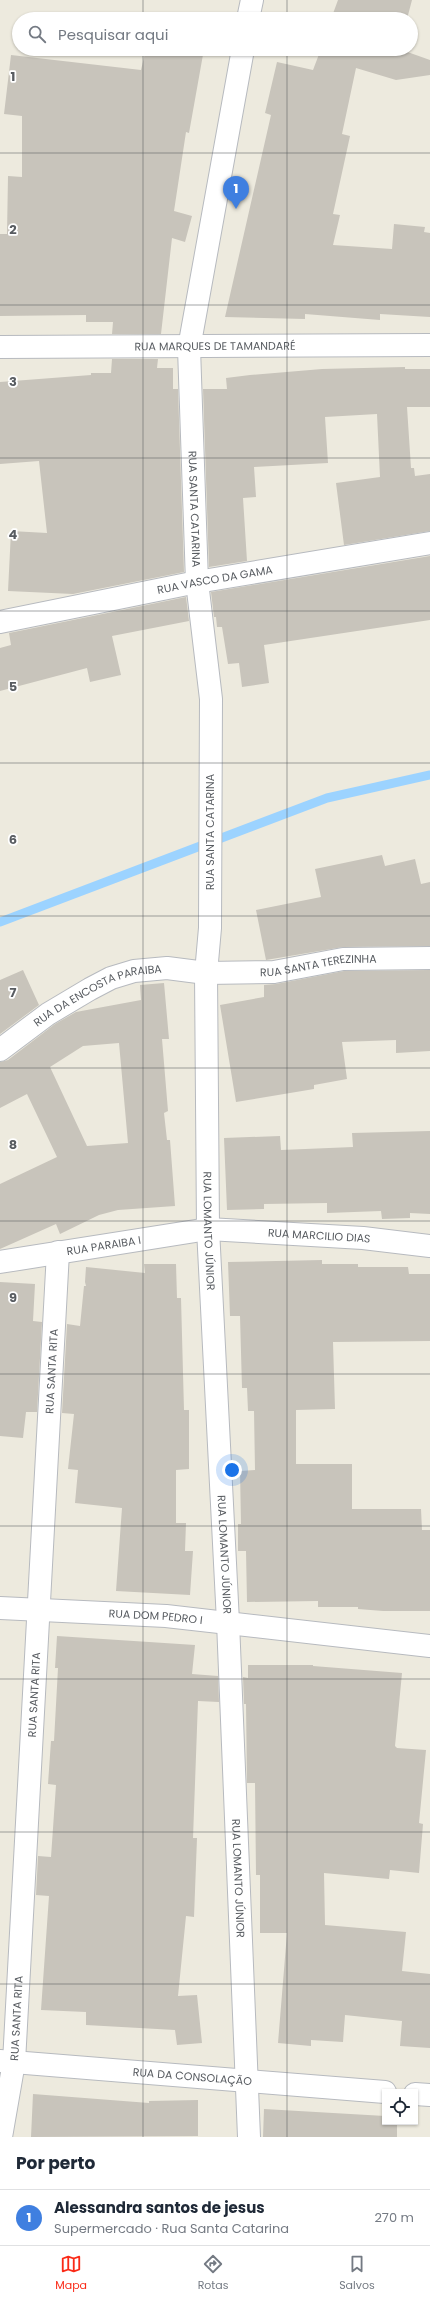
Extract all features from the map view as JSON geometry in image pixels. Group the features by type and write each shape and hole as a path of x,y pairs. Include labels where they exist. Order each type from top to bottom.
{"street":[{"path":"249,12 252,0"},
{"name":"RUA SANTA CATARINA","path":"206,972 210,928 211,699 197,582 189,348 242,56"},
{"name":"RUA MARQUES DE TAMANDARÉ","path":"0,348 189,348 430,345"},
{"name":"RUA VASCO DA GAMA","path":"0,622 197,582 430,544"},
{"name":"RUA SANTA TEREZINHA","path":"206,972 274,972 343,959 430,958"},
{"name":"RUA DA ENCOSTA PARAIBA","path":"0,1050 48,1014 111,978 151,968 206,972"},
{"name":"RUA LOMANTO JÚNIOR","path":"206,972 208,1229 228,1622 248,2137"},
{"name":"RUA MARCILIO DIAS","path":"208,1229 363,1238 430,1246"},
{"name":"RUA PARAIBA I","path":"0,1262 208,1229"},
{"name":"RUA SANTA RITA","path":"1,2137 40,1610 58,1252"},
{"name":"RUA DOM PEDRO I","path":"0,1608 166,1616 430,1646"},
{"name":"RUA DA CONSOLAÇÃO","path":"7,2061 246,2082 382,2092"},
{"path":"418,2094 430,2095"}],"building":[{"path":"338,0 412,0 409,12 334,12"},
{"path":"11,55 141,70 144,56 203,56 189,133 186,132 174,211 192,216 185,242 172,238 161,334 112,334 113,322 86,322 86,315 0,316 0,234 7,234 8,176 22,177 22,116 4,114"},
{"path":"318,56 418,56 430,60 430,75 396,80 356,68 342,134 350,136 333,214 340,215 333,245 392,249 394,224 425,227 424,232 430,233 430,317 380,314 380,320 305,314 305,319 225,317 271,115 265,113 277,62 313,70"},
{"path":"112,359 158,359 157,368 173,368 173,389 178,389 184,572 73,594 8,591 11,531 47,533 39,461 0,464 0,382 91,375 91,373 111,373"},
{"path":"405,367 405,369 430,369 430,407 407,407 411,468 414,468 415,476 430,474 430,531 344,545 336,483 380,477 377,414 325,417 328,463 254,467 256,497 243,498 247,561 209,567 203,389 227,389 226,378 250,375 322,369"},
{"path":"430,556 430,620 264,645 269,683 242,687 239,663 228,664 222,627 217,627 216,617 214,617 211,592"},
{"path":"186,597 189,621 112,636 121,675 90,682 87,668 0,691 0,648 11,645 9,633"},
{"path":"382,855 385,866 415,859 421,884 430,882 430,946 343,947 266,960 256,910 321,897 315,869"},
{"path":"23,970 39,1005 0,1034 0,980"},
{"path":"430,970 430,1051 396,1053 396,1040 342,1042 347,1079 314,1085 314,1089 236,1102 220,1005 264,997 264,985 344,971"},
{"path":"164,983 169,1039 162,1039 168,1111 164,1113 167,1140 170,1140 175,1206 118,1210 99,1215 60,1234 56,1224 0,1249 0,1184 57,1157 27,1094 0,1108 0,1062 8,1060 55,1024 76,1012 141,1000 140,985","holes":["119,1043 128,1143 87,1146 50,1067 83,1046"]},
{"path":"430,1131 430,1214 410,1213 410,1218 382,1219 381,1211 327,1213 327,1203 264,1204 264,1209 227,1210 224,1138 280,1136 281,1150 353,1147 352,1133"},
{"path":"322,1260 322,1264 358,1264 358,1267 408,1267 409,1274 430,1274 430,1341 333,1342 335,1409 296,1410 296,1464 352,1464 352,1509 421,1509 422,1530 430,1530 430,1611 383,1611 358,1609 358,1607 318,1607 318,1601 247,1602 246,1551 238,1551 238,1524 241,1524 240,1471 255,1470 254,1411 248,1411 247,1388 242,1388 240,1316 230,1316 228,1262"},
{"path":"144,1264 176,1264 177,1298 181,1298 184,1410 189,1410 189,1469 176,1470 176,1523 186,1523 185,1551 193,1551 190,1595 116,1591 122,1508 75,1503 78,1470 68,1469 74,1414 62,1413 67,1324 80,1326 84,1286 86,1286 86,1267 145,1273"},
{"path":"0,1282 35,1284 33,1321 42,1322 37,1412 26,1412 23,1438 0,1436"},
{"path":"57,1636 195,1645 192,1674 218,1676 219,1702 198,1701 193,1838 197,1838 194,1917 186,1916 178,1996 197,1995 202,2043 177,2045 175,2030 86,2025 86,2012 41,2010 49,1896 36,1895 38,1856 51,1857 56,1785 48,1784 51,1741 54,1741 58,1668 55,1668"},
{"path":"248,1665 313,1665 402,1673 395,1746 397,1748 426,1750 419,1823 423,1824 419,1873 390,1870 389,1879 324,1873 325,1925 406,1932 402,1971 430,1974 430,2048 400,2046 402,2021 345,2015 343,2042 311,2040 311,2046 278,2043 287,1933 260,1933 260,1875 256,1875 255,1783 247,1783 246,1704 244,1704 243,1677 248,1678"},
{"path":"33,2094 149,2103 149,2101 198,2100 198,2136 31,2137"},
{"path":"264,2109 382,2116 382,2125 397,2125 397,2137 263,2137"}],"waterway":[{"path":"0,922 327,798 430,775"}],"place":[{"name":"Alessandra santos de jesus","path":"236,209"}]}
